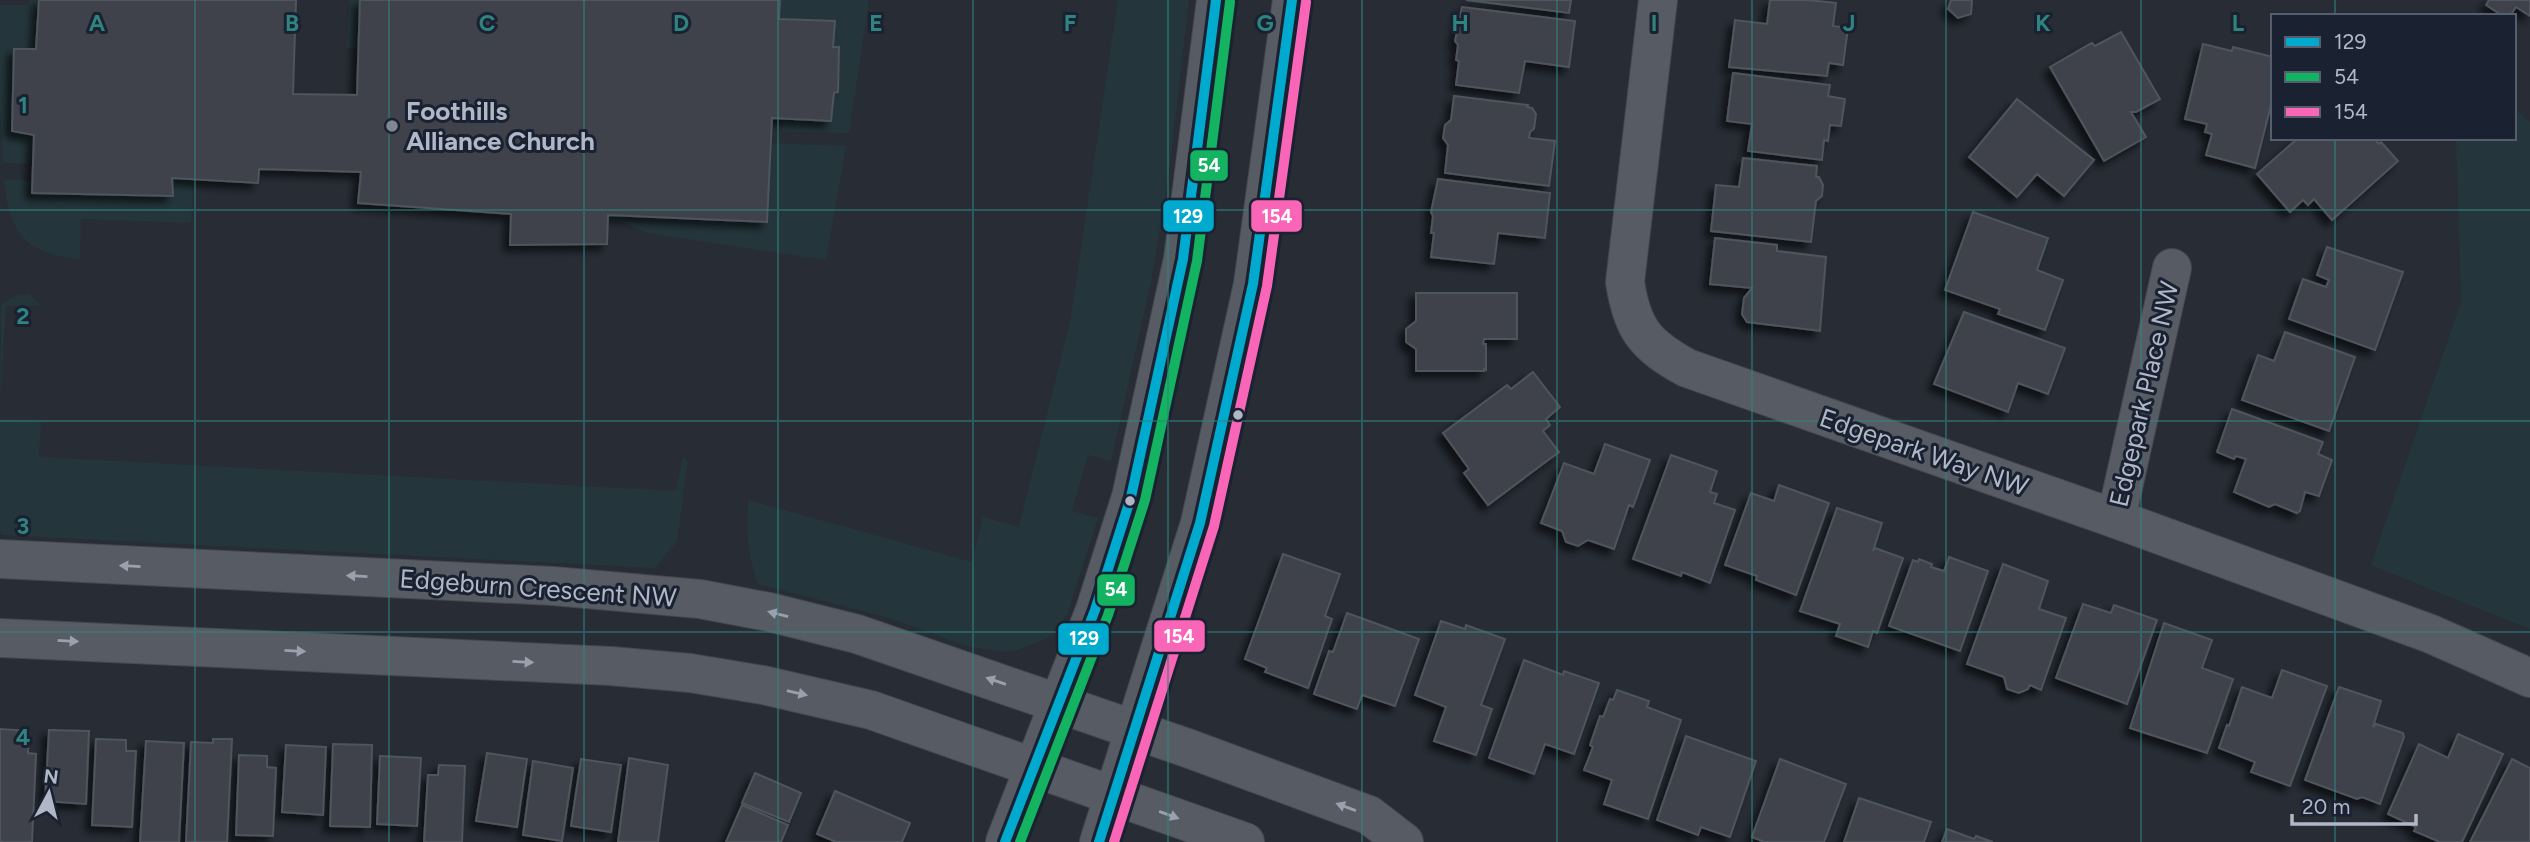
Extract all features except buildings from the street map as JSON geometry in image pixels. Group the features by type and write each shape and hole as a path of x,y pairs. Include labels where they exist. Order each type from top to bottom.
{"street":[{"path":"1005,842 1095,610 1131,497 1183,259 1216,0"},
{"path":"1099,842 1200,523 1254,284 1292,0"},
{"name":"Edgepark Way NW","path":"1658,0 1625,282 1630,311 1643,336 1664,356 1686,368 2116,519 2431,635 2530,678"},
{"name":"Edgepark Place NW","path":"2116,519 2172,268"},
{"name":"Edgeburn Crescent NW","path":"0,559 553,586 700,599 769,612 857,634 1369,815 1404,842"},
{"path":"0,638 611,666 690,673 764,685 871,710 1245,842"}],"shaded area":[{"path":"29,0 39,0 36,49 15,49 34,135 33,164 3,163 0,5 28,5"},
{"path":"350,0 360,0 359,48 346,48"},
{"path":"780,0 869,0 849,133 782,132 782,119 831,121 834,93 838,92 839,48 779,19"},
{"path":"1118,0 1189,0 1169,173 1151,282 1111,461 1088,455 1072,511 1098,518 1067,615 1047,638 1006,652 970,647 886,617 758,584 748,543 748,500 972,562 983,517 1019,527 1070,322"},
{"path":"2516,111 2530,122 2530,629 2371,565 2461,302 2456,140 2516,140"},
{"path":"771,143 846,146 826,260 647,233 622,222 608,221 608,215 767,221"},
{"path":"172,178 193,179 191,223 81,219 80,259 46,252 31,245 24,238 9,210 4,179 32,181 32,193 173,196"},
{"path":"29,294 41,306 6,306 0,404 1,305 15,296"},
{"path":"0,419 41,421 39,457 676,491 683,456 688,462 677,541 655,568 2,535"}],"transit line":[{"name":"129","path":"1005,842 1095,610 1131,497 1183,259 1216,0"},
{"name":"129","path":"1099,842 1200,523 1253,284 1292,0"},
{"name":"54","path":"1020,842 1108,615 1145,500 1197,261 1230,2"},
{"name":"154","path":"1114,842 1214,526 1267,286 1306,2"}],"place":[{"name":"Foothills Alliance Church","path":"392,126"}]}
